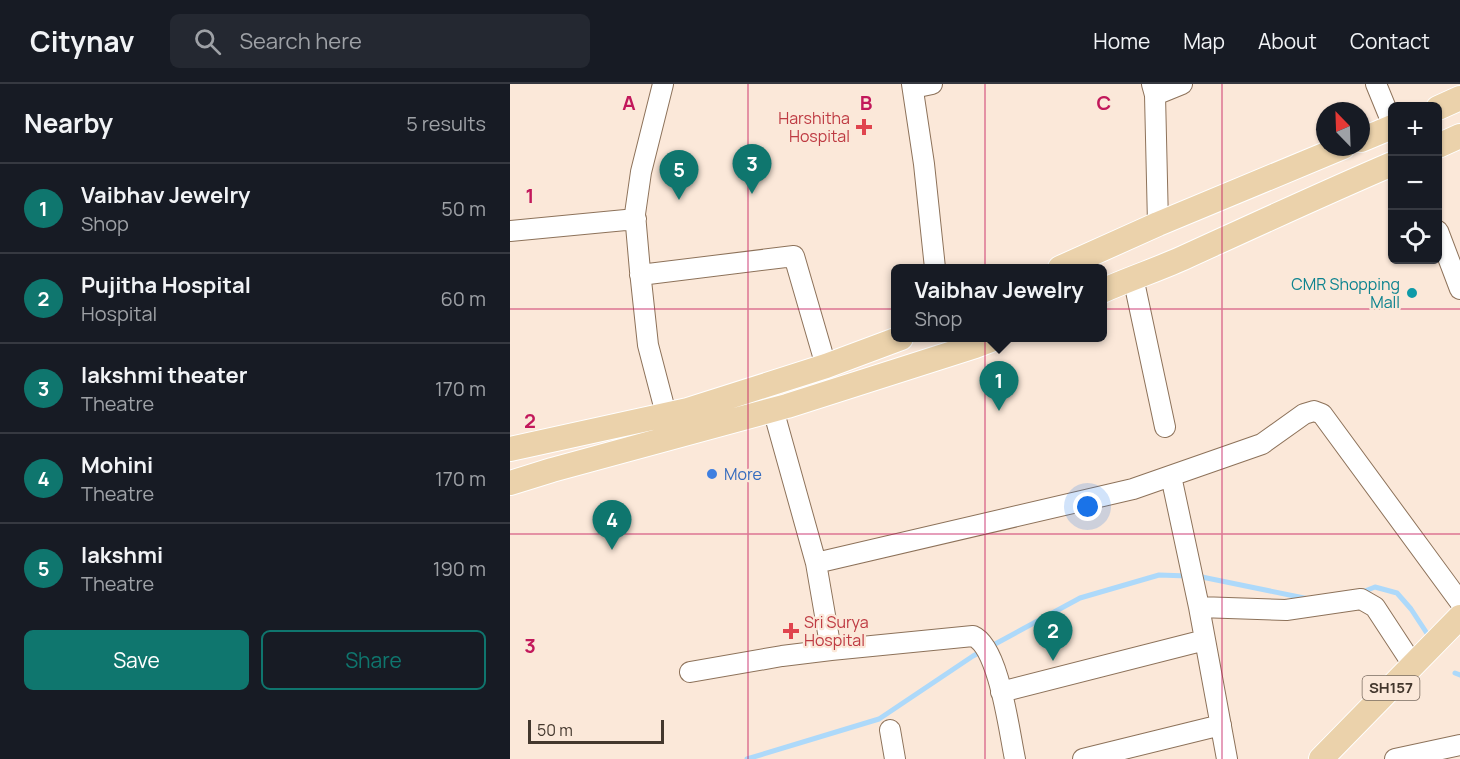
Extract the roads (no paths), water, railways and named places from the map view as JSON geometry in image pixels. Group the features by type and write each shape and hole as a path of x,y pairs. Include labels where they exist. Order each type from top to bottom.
{"main road":[{"path":"1442,106 1460,98"},
{"path":"1370,136 1388,127"},
{"path":"1442,144 1460,136"},
{"path":"1069,264 1321,156"},
{"path":"1107,289 1180,259 1318,195 1388,166"},
{"path":"510,449 688,410 826,366 891,342"},
{"path":"510,483 773,410 986,342"},
{"name":"SH157","path":"1321,759 1460,617"}],"street":[{"path":"663,84 641,172 636,219 648,345 666,414"},
{"path":"1158,224 1154,89 1182,84"},
{"path":"1376,84 1388,115"},
{"path":"919,85 924,164 935,264"},
{"path":"510,231 636,219"},
{"path":"1442,244 1460,290"},
{"path":"640,275 794,256 826,366"},
{"path":"1133,277 1165,427"},
{"path":"773,410 816,562 831,650"},
{"path":"816,562 1133,489 1262,444 1304,414 1314,411 1322,414 1460,602"},
{"path":"1171,476 1199,607 1227,759"},
{"path":"1199,607 1286,610 1361,599 1376,607 1413,665"},
{"path":"690,672 782,656 973,636 985,646 998,673 1015,759"},
{"path":"1001,692 1205,640"},
{"path":"1083,759 1221,725"},
{"path":"890,730 894,759"},
{"path":"1395,759 1460,745"}],"waterway":[{"path":"747,759 879,719 973,656 1080,598 1159,575 1188,576"},
{"path":"1197,576 1309,599"},
{"path":"1360,593 1375,587 1397,593 1411,609 1430,638"},
{"path":"1455,673 1460,675"}],"place":[{"name":"Harshitha Hospital","path":"864,127"},
{"name":"lakshmi theater","path":"752,194"},
{"name":"lakshmi","path":"679,200"},
{"name":"CMR Shopping Mall","path":"1412,293"},
{"name":"Vaibhav Jewelry","path":"999,411"},
{"name":"More","path":"712,474"},
{"name":"Mohini","path":"612,550"},
{"name":"Sri Surya Hospital","path":"791,631"},
{"name":"Pujitha Hospital","path":"1053,661"}]}
